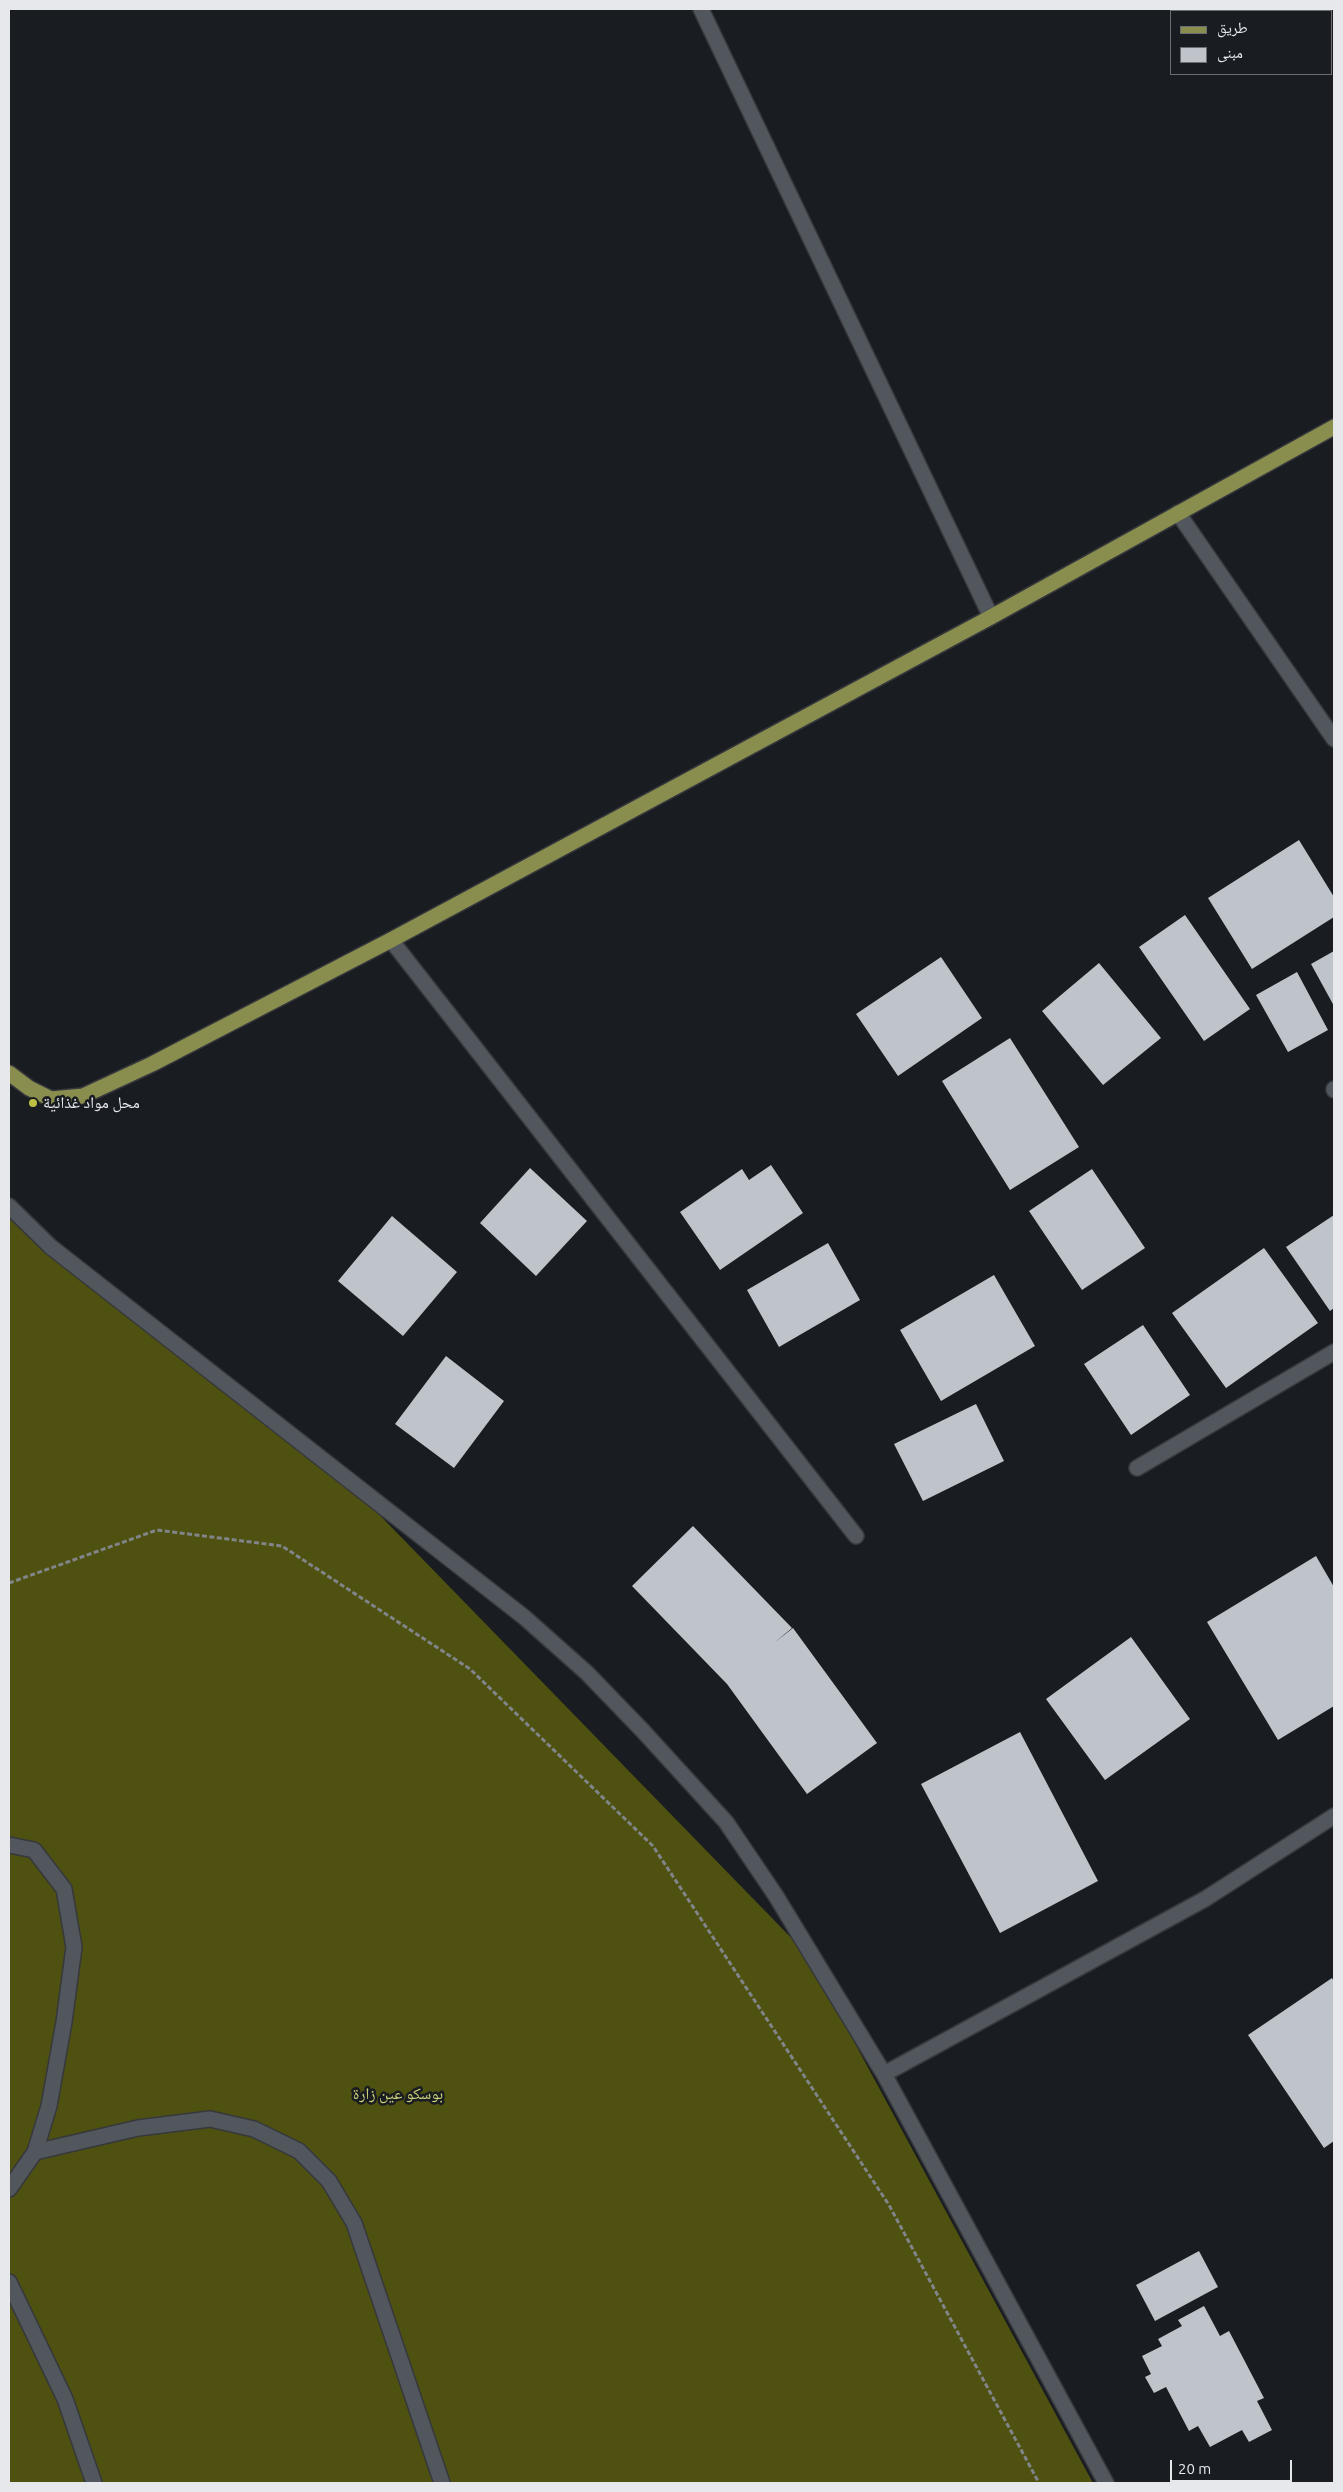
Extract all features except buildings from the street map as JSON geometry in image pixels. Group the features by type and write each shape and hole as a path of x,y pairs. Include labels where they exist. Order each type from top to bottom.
{"main road":[{"path":"9,1072 29,1088 51,1099 84,1096 152,1064 391,940 991,617 1334,427"}],"street":[{"path":"701,9 991,617"},
{"path":"1178,513 1334,739"},
{"path":"391,940 856,1536"},
{"path":"9,1206 51,1247 516,1611 587,1673 644,1731 726,1822 776,1896 884,2074 1106,2483"},
{"path":"1137,1468 1334,1352"},
{"path":"884,2074 1204,1899 1334,1816"},
{"path":"9,1845 34,1850 64,1889 74,1947 64,2022 49,2106 36,2152 9,2189"},
{"path":"36,2152 138,2128 210,2119 254,2129 299,2151 329,2180 354,2223 442,2483"},
{"path":"9,2282 65,2399 94,2483"}],"path":[{"path":"9,1583 157,1530 282,1546 470,1669 653,1846 889,2205 1038,2483"}],"green space":[{"name":"بوسكو عين زارة","path":"9,1207 367,1502 806,1953 1093,2483 9,2483"}],"place":[{"name":"محل مواد غذائية","path":"33,1103"}]}
